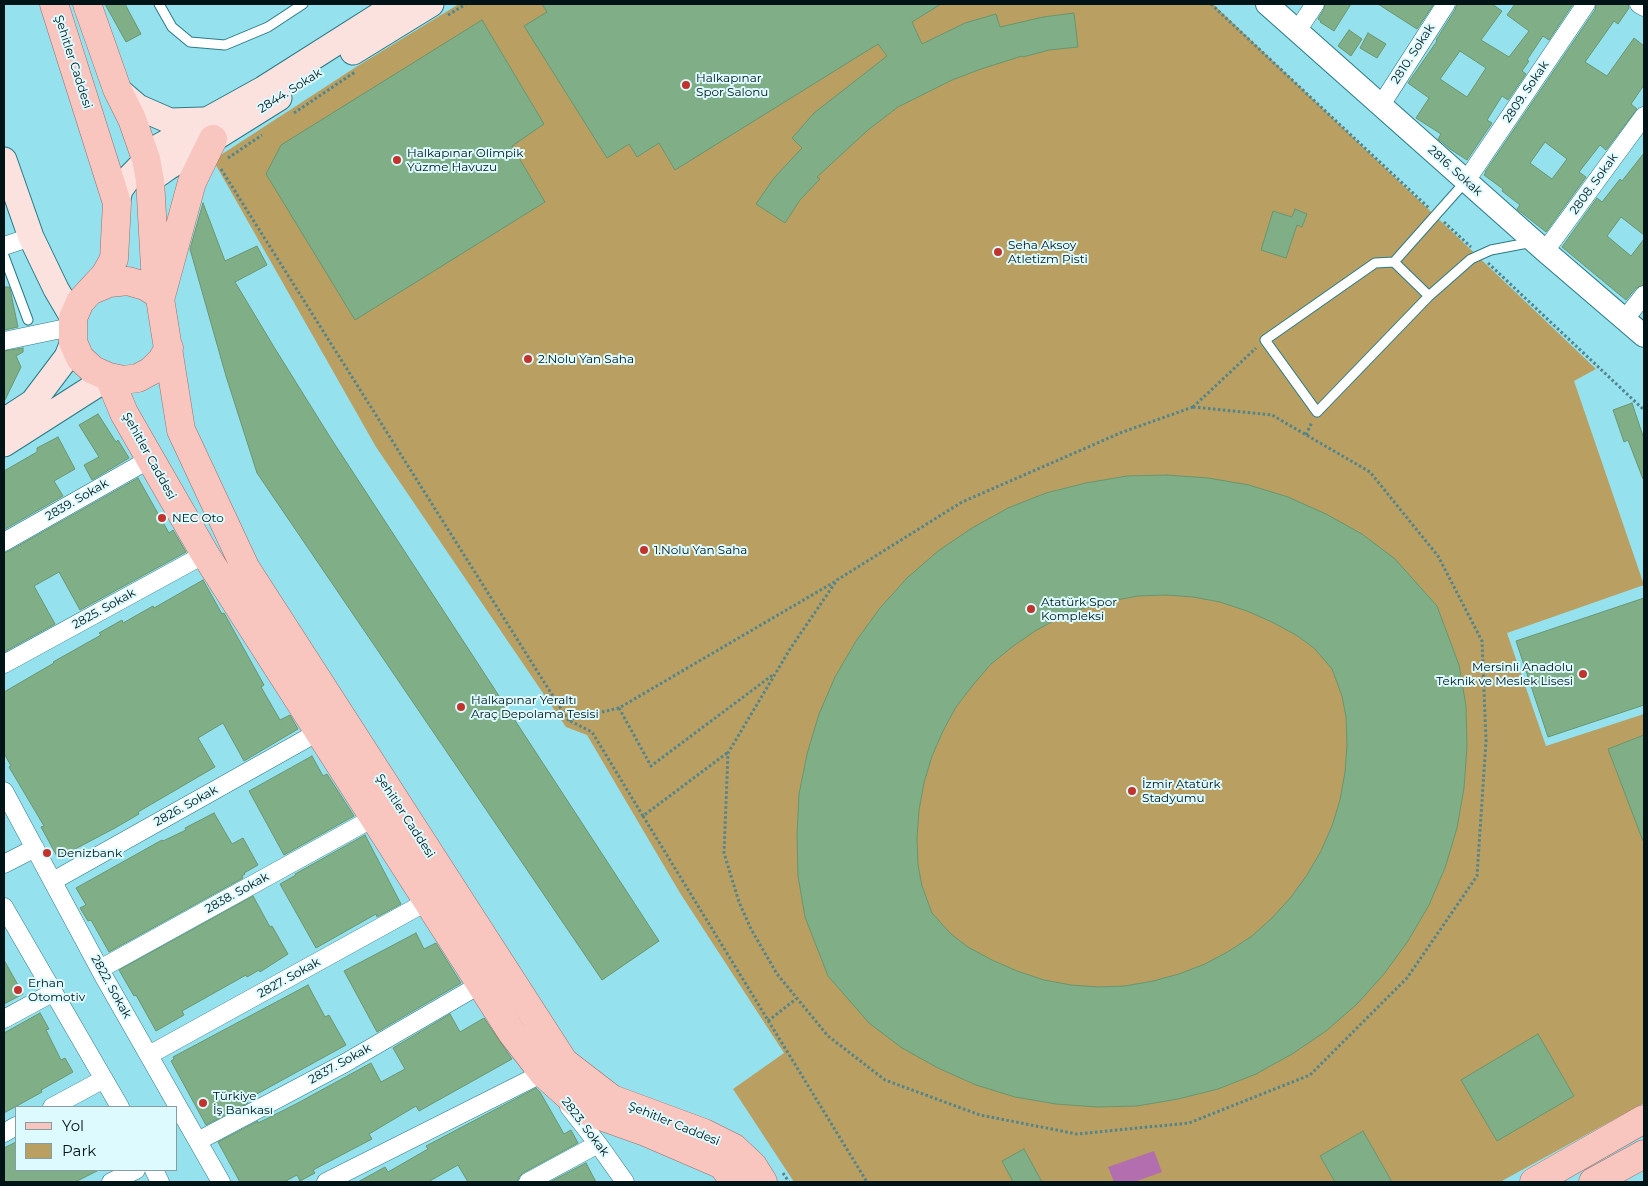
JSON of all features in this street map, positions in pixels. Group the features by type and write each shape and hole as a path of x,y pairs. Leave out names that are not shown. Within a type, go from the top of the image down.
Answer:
{"main road":[{"name":"Şehitler Caddesi","path":"54,4 117,203 114,259 105,275 80,302 72,329"},
{"name":"Şehitler Caddesi","path":"87,4 117,89 132,119 148,170 155,267 181,430 245,567 564,1062 612,1099 704,1134 734,1148 753,1166 763,1182"},
{"name":"2844. Sokak","path":"217,145 262,89 397,4"},
{"name":"2844. Sokak","path":"117,203 120,190 127,180 148,170 166,168 217,145 436,12"},
{"name":"2844. Sokak","path":"117,89 138,107 217,145"},
{"path":"92,290 109,283 128,281 145,286 160,296 192,182 217,145"},
{"path":"4,160 31,237 56,289 72,329 80,358 93,370 109,377 123,380 138,378 151,371 161,361 169,348"},
{"path":"4,421 33,402 67,357 72,329"},
{"name":"Şehitler Caddesi","path":"109,377 124,413 205,554 512,1032 543,1073 584,1110 643,1131 722,1165 735,1182"},
{"path":"4,444 109,377"},
{"path":"1534,1182 1644,1119"},
{"path":"1594,1182 1644,1154"}],"street":[{"name":"2816. Sokak","path":"1267,4 1539,247 1644,336"},
{"path":"1297,31 1315,4"},
{"name":"2810. Sokak","path":"1381,104 1446,4"},
{"name":"2809. Sokak","path":"1466,181 1586,4"},
{"path":"1639,4 1644,7"},
{"name":"2808. Sokak","path":"1539,247 1644,116"},
{"path":"4,246 31,237"},
{"path":"1624,320 1644,295"},
{"path":"4,341 72,329"},
{"name":"2839. Sokak","path":"4,541 150,459"},
{"name":"2825. Sokak","path":"4,664 205,554"},
{"name":"2826. Sokak","path":"53,881 320,731"},
{"name":"2822. Sokak","path":"4,791 100,969 221,1182"},
{"name":"2838. Sokak","path":"100,969 375,817"},
{"path":"4,864 34,848"},
{"name":"2827. Sokak","path":"149,1055 428,901"},
{"path":"4,907 52,993 119,1106"},
{"name":"2837. Sokak","path":"198,1141 345,1063 481,984"},
{"path":"4,1019 52,993"},
{"path":"326,1182 543,1073"},
{"name":"2823. Sokak","path":"543,1073 625,1182"},
{"path":"54,1106 104,1079"},
{"path":"4,1133 15,1127"},
{"path":"528,1182 598,1144"},
{"path":"112,1182 134,1171"}],"lane":[{"path":"159,4 172,27 190,42 226,45 268,27 303,4"},
{"path":"1466,181 1394,262 1375,263 1265,340 1317,412 1429,296 1471,259 1491,250 1539,247"},
{"path":"4,256 28,320"},
{"path":"1394,262 1429,296"}],"path":[{"path":"436,12 466,4"},
{"path":"292,115 357,71"},
{"path":"267,131 217,145 568,720 592,732 867,1182"},
{"path":"1193,408 1265,340"},
{"path":"568,720 619,708 837,580 962,502 1120,433 1193,408 1272,415 1370,472 1438,556 1482,641 1486,741 1477,876 1407,978 1310,1075 1189,1123 1077,1134 980,1115 885,1080 828,1036 777,974 738,902 724,852 728,753"},
{"path":"644,816 728,753 790,649 837,580"},
{"path":"619,708 652,766 776,672"},
{"path":"768,1021 796,999"}],"green space":[{"name":"Atatürk Spor Kompleksi","path":"459,4 1213,4 1596,369 1574,381 1644,585 1507,633 1546,746 1644,714 1644,1103 1500,1182 794,1182 733,1089 784,1053 680,893 587,735 566,727 376,447 213,160 356,67"}],"shaded area":[{"path":"1154,1151 1162,1172 1134,1182 1114,1182 1108,1167"}],"building":[{"path":"105,4 125,4 141,34 126,42"},
{"name":"Halkapınar Spor Salonu","path":"542,4 941,4 912,22 922,44 965,23 996,14 1000,27 1043,17 1074,13 1078,47 1049,50 1022,56 981,69 952,80 898,107 868,130 817,177 820,179 800,200 785,223 756,204 774,178 802,148 792,138 814,113 887,56 878,44 675,170 659,143 637,157 629,144 607,158 524,26 547,12"},
{"path":"1325,4 1351,4 1334,31 1318,19"},
{"path":"1378,4 1434,4 1417,29"},
{"path":"1457,4 1492,4 1502,11 1481,40 1509,57 1529,31 1507,15 1515,4 1573,4 1549,40 1543,36 1522,71 1526,74 1508,100 1502,96 1487,120 1492,123 1467,160 1438,139 1441,134 1416,118 1429,98 1408,83 1437,41","holes":["1460,51 1486,68 1467,97 1440,79"]},
{"path":"1596,4 1628,4 1629,8 1618,24 1614,21 1585,62 1607,76 1634,38 1644,46 1644,85 1631,104 1637,109 1606,150 1600,145 1579,172 1586,177 1546,232 1517,209 1520,205 1484,175 1595,10","holes":["1545,142 1567,159 1552,179 1530,163"]},
{"name":"Halkapınar Olimpik Yüzme Havuzu","path":"482,20 544,124 512,146 545,202 355,320 266,174 281,145"},
{"path":"1349,30 1362,39 1351,56 1338,46"},
{"path":"1368,33 1386,44 1377,58 1360,48"},
{"path":"1644,153 1644,235 1621,217 1607,236 1631,256 1644,239 1644,285 1636,288 1626,300 1562,247 1597,198 1602,202 1620,179 1622,181"},
{"name":"Halkapınar Yeraltı Araç Depolama Tesisi","path":"203,203 225,261 257,246 267,265 235,282 330,437 659,941 602,980 257,473 226,376 190,249"},
{"path":"1295,209 1307,214 1302,227 1297,225 1286,258 1261,250 1273,211 1292,217"},
{"path":"4,287 9,287 10,289 18,327 4,330"},
{"path":"23,348 23,352 16,356 21,367 4,402 4,351"},
{"path":"1632,403 1644,439 1644,479 1628,440 1624,442 1613,410"},
{"path":"98,414 129,458 92,480 84,465 99,457 79,425"},
{"path":"58,437 75,469 54,481 63,496 5,529 4,471 37,452 37,448"},
{"name":"İzmir Atatürk Stadyumu","path":"1167,475 1208,478 1249,485 1288,497 1326,514 1362,534 1395,559 1437,606 1459,665 1466,706 1467,747 1464,788 1457,828 1445,868 1429,905 1408,941 1384,974 1357,1004 1326,1031 1292,1054 1256,1074 1218,1089 1178,1099 1137,1106 1097,1107 1056,1104 1015,1097 976,1085 938,1068 902,1048 869,1023 828,976 805,917 798,876 799,794 807,754 819,714 835,677 856,641 880,608 907,578 938,551 972,528 1008,508 1046,493 1086,483 1127,476","holes":["1166,595 1220,602 1272,622 1296,635 1314,648 1332,669 1342,696 1346,717 1347,745 1345,772 1340,800 1332,826 1321,851 1307,875 1291,897 1252,936 1205,964 1153,981 1125,986 1071,985 1044,980 1017,971 968,947 951,934 932,913 922,886 918,865 917,837 924,783 932,756 956,707 991,664 1035,631 1059,618 1085,608 1138,596"]},
{"path":"138,478 169,533 173,530 186,552 80,610 59,572 34,586 55,624 4,652 4,553"},
{"path":"203,580 222,614 224,613 264,685 261,687 280,720 290,715 298,729 244,761 223,723 198,738 215,767 138,812 139,814 115,828 58,858 41,827 44,826 9,767 11,766 4,753 4,692 101,635 99,633 122,620 123,623 153,606 154,608"},
{"name":"Mersinli Anadolu Teknik ve Meslek Lisesi","path":"1644,598 1644,705 1548,737 1516,641"},
{"path":"1644,735 1644,841 1643,841 1608,749"},
{"path":"312,756 323,776 327,774 354,816 284,855 249,791"},
{"path":"214,813 232,844 243,838 258,865 244,873 243,878 109,952 91,920 88,921 80,908 86,905 76,888 162,840 186,830 185,828"},
{"path":"365,835 401,904 377,917 376,914 316,948 280,884"},
{"path":"253,896 288,954 260,972 259,970 247,977 246,975 182,1011 184,1015 156,1031 136,995 134,996 119,970"},
{"path":"416,933 424,949 436,943 461,983 377,1032 344,971"},
{"path":"4,960 23,994 4,1004"},
{"path":"308,985 325,1017 329,1015 346,1045 246,1100 248,1103 206,1125 171,1061 174,1059 173,1057"},
{"path":"40,1013 49,1029 46,1030 61,1060 65,1058 73,1072 4,1113 4,1033"},
{"path":"450,1014 460,1032 484,1018 512,1059 419,1111 416,1106 369,1134 372,1139 313,1170 315,1173 300,1181 297,1175 284,1182 240,1182 218,1142 296,1104 371,1063 381,1082 405,1069 393,1048"},
{"path":"1538,1034 1574,1096 1497,1141 1461,1080"},
{"path":"536,1088 564,1134 571,1130 578,1143 523,1173 517,1182 468,1182 458,1165 428,1182 358,1182 385,1167 388,1172 428,1149 426,1146"},
{"path":"1363,1131 1392,1182 1335,1182 1320,1156"},
{"path":"15,1142 15,1171 97,1171 75,1182 4,1182 4,1148"},
{"path":"1024,1149 1042,1182 1013,1182 1002,1161"},
{"path":"586,1163 596,1182 550,1182"}],"place":[{"name":"Halkapınar Spor Salonu","path":"686,85"},
{"name":"Halkapınar Olimpik Yüzme Havuzu","path":"397,160"},
{"name":"Seha Aksoy Atletizm Pisti","path":"998,252"},
{"name":"2.Nolu Yan Saha","path":"528,359"},
{"name":"NEC Oto","path":"162,518"},
{"name":"1.Nolu Yan Saha","path":"644,550"},
{"name":"Atatürk Spor Kompleksi","path":"1031,609"},
{"name":"Mersinli Anadolu Teknik ve Meslek Lisesi","path":"1583,674"},
{"name":"Halkapınar Yeraltı Araç Depolama Tesisi","path":"461,707"},
{"name":"İzmir Atatürk Stadyumu","path":"1132,791"},
{"name":"Denizbank","path":"47,853"},
{"name":"Erhan Otomotiv","path":"18,990"},
{"name":"Türkiye İş Bankası","path":"203,1103"}]}
